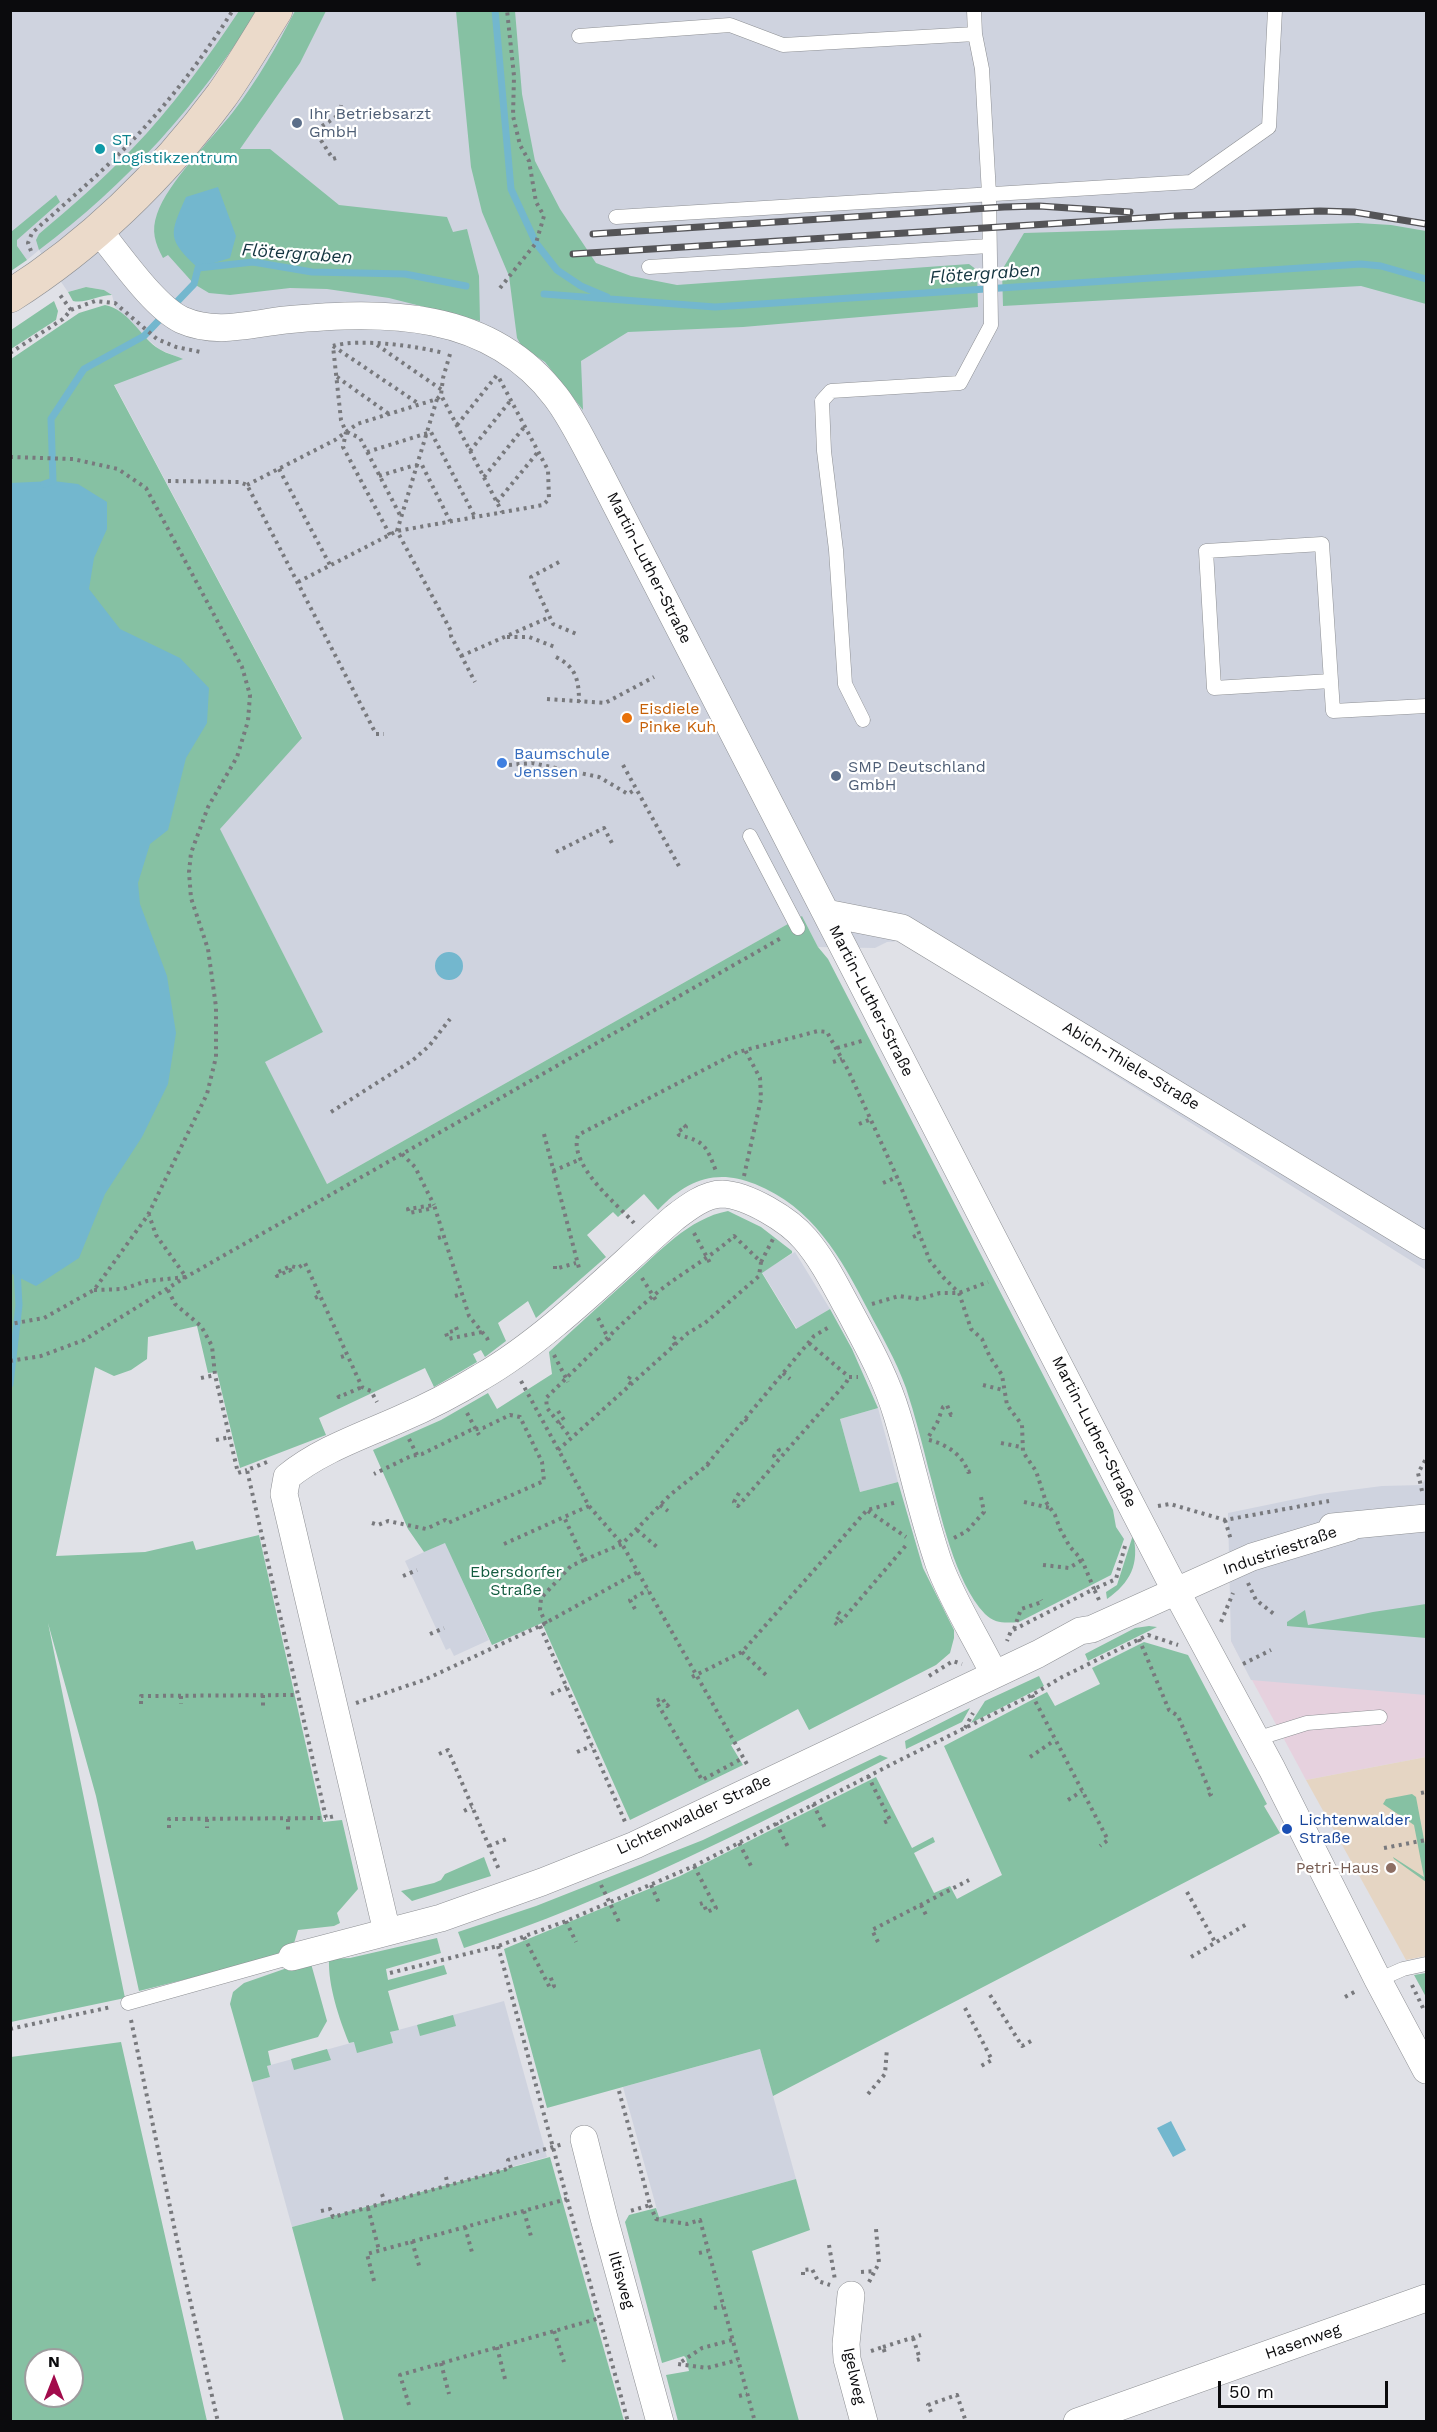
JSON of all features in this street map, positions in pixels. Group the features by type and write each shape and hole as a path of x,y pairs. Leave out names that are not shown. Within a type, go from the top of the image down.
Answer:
{"main road":[{"path":"10,296 45,273 98,230 148,184 221,95 276,10"}],"street":[{"name":"Martin-Luther-Straße","path":"98,230 156,299 205,340 230,328 330,316 390,315 439,323 471,333 503,349 527,366 556,397 579,434 1426,2070"},
{"name":"Abich-Thiele-Straße","path":"826,913 902,928 1426,1246"},
{"path":"387,1932 284,1494 287,1477 304,1463 430,1406 503,1363 682,1212 714,1195 729,1195 760,1206 784,1221 804,1238 825,1266 866,1339 882,1376 897,1414 940,1566 994,1674"},
{"name":"Industriestraße","path":"1173,1585 1252,1557 1351,1527 1426,1518"},
{"name":"Lichtenwalder Straße","path":"1080,1631 1099,1601 1173,1585"},
{"name":"Lichtenwalder Straße","path":"292,1957 441,1918 543,1882 635,1845 1038,1654 1080,1631 1092,1629 1173,1585"},
{"name":"Iltisweg","path":"584,2139 660,2421"},
{"name":"Igelweg","path":"844,2290 846,2344 864,2421"},
{"name":"Hasenweg","path":"1077,2421 1426,2298"}],"lane":[{"path":"729,10 730,25"},
{"path":"863,720 845,684 836,550 824,451 822,401 831,391 960,383 991,325 989,194 982,69 975,34 974,10"},
{"path":"616,217 1191,182 1269,127 1275,10"},
{"path":"579,36 730,25 783,45 975,34"},
{"path":"649,267 989,246"},
{"path":"1331,681 1214,688 1206,551 1322,544 1333,711 1426,706"},
{"path":"750,836 798,928"},
{"path":"1256,1738 1307,1723 1380,1717"},
{"path":"128,2003 292,1957"},
{"path":"1378,1980 1403,1969 1426,1964"}],"path":[{"path":"70,310 28,243 32,233 122,151 207,53 233,10"},
{"path":"500,288 536,243 544,216 536,202 529,161 520,145 513,116 514,76 507,10"},
{"path":"336,158 333,159 315,130 340,114 341,105"},
{"path":"10,353 63,319 70,310 95,301 115,303 157,339 176,347 205,340"},
{"path":"333,346 377,344 424,348 460,357"},
{"path":"377,344 441,392 502,512"},
{"path":"333,346 341,420 346,432 343,447 390,535"},
{"path":"333,346 420,405"},
{"path":"450,354 441,392 398,531 451,630 451,636 475,682"},
{"path":"298,582 398,531 543,505 549,499 548,470 511,400 496,375 490,372"},
{"path":"457,425 496,375"},
{"path":"336,377 389,414"},
{"path":"247,485 357,424 437,399"},
{"path":"470,451 511,400"},
{"path":"484,477 525,426"},
{"path":"346,432 360,438 401,518"},
{"path":"367,452 431,432 475,517"},
{"path":"497,502 538,452"},
{"path":"10,457 84,462 118,469 146,488 242,667 250,695 248,721 237,757 208,807 191,853 189,872 191,898 208,949 216,1007 216,1057 203,1103 148,1215 94,1290 44,1318 10,1324"},
{"path":"380,476 422,465 450,521"},
{"path":"279,469 330,565"},
{"path":"168,481 239,482 247,485 376,734 384,734"},
{"path":"559,562 531,577 554,624 579,635"},
{"path":"461,656 550,617"},
{"path":"506,636 529,637 555,647"},
{"path":"556,657 568,663 574,673 578,685 579,702"},
{"path":"547,699 605,703 654,677"},
{"path":"509,765 532,764 599,777 628,794 636,789"},
{"path":"623,765 680,868"},
{"path":"556,852 604,828 612,845"},
{"path":"10,1361 42,1356 84,1340 168,1290 186,1276 798,928"},
{"path":"330,1112 413,1060 429,1046 450,1018"},
{"path":"649,1239 622,1210 612,1204 587,1171 581,1159 576,1139 578,1135 745,1050 818,1030 827,1032 837,1048 897,1177 930,1261 942,1277 959,1293 967,1326 982,1338 990,1357 1002,1375 1007,1405 1022,1425 1021,1448 1036,1472 1042,1492 1070,1547 1082,1560 1099,1601"},
{"path":"837,1048 873,1037"},
{"path":"729,1195 750,1154 761,1099 760,1078 745,1050"},
{"path":"833,1062 842,1059"},
{"path":"859,1124 869,1120"},
{"path":"684,1125 686,1127 677,1132 705,1146 729,1195"},
{"path":"544,1134 576,1263 588,1293"},
{"path":"402,1154 415,1167 434,1205 469,1316 488,1338 558,1450 589,1506 622,1544 758,1785"},
{"path":"553,1171 581,1159"},
{"path":"884,1183 897,1177"},
{"path":"429,1209 409,1213 408,1209 434,1205"},
{"path":"682,1212 710,1263"},
{"path":"148,1215 156,1235 186,1276"},
{"path":"913,1237 920,1234"},
{"path":"438,1238 444,1236"},
{"path":"558,1450 688,1333 705,1323 759,1276 760,1262 734,1236 715,1253 654,1296 546,1398 547,1408 571,1438"},
{"path":"291,1272 290,1270 277,1276 276,1273 291,1266 298,1268 305,1263 362,1387 372,1391 387,1425"},
{"path":"555,1266 555,1269 576,1263"},
{"path":"546,1624 540,1610 541,1598 571,1566 622,1544 660,1505 707,1464 814,1336 851,1314 887,1298 907,1296 919,1299 940,1293 959,1293 1012,1274"},
{"path":"94,1290 123,1289 147,1281 186,1276"},
{"path":"168,1290 175,1304 201,1326 212,1346 215,1375 238,1473 268,1462 287,1477"},
{"path":"455,1296 462,1294"},
{"path":"315,1298 321,1295"},
{"path":"456,1327 457,1330 446,1333 448,1338 483,1332"},
{"path":"675,1345 672,1341 677,1334"},
{"path":"809,1343 849,1377 882,1376"},
{"path":"341,1357 347,1355"},
{"path":"631,1384 627,1381 633,1373"},
{"path":"783,1373 790,1379"},
{"path":"201,1378 215,1375"},
{"path":"739,1493 734,1502 738,1506 849,1377"},
{"path":"983,1385 1003,1390"},
{"path":"338,1395 339,1397 362,1387"},
{"path":"953,1414 951,1415 947,1405 943,1407 937,1423 924,1440 946,1446 965,1462 968,1472 971,1471"},
{"path":"558,1411 564,1420 559,1424"},
{"path":"372,1523 378,1525 388,1521 426,1528 445,1520 448,1523 544,1481 542,1462 519,1417 510,1415 374,1474"},
{"path":"745,1419 750,1424"},
{"path":"216,1440 230,1437"},
{"path":"1001,1443 1021,1448"},
{"path":"778,1449 774,1456 779,1460"},
{"path":"1410,1492 1424,1491 1418,1473 1426,1459"},
{"path":"707,1464 712,1468"},
{"path":"247,1470 326,1818"},
{"path":"694,1675 742,1652 867,1510 919,1496"},
{"path":"933,1545 967,1531 984,1512 981,1497 984,1496"},
{"path":"1014,1630 1099,1601 1116,1579 1128,1536 1118,1517 1134,1509 1170,1504 1225,1520 1339,1500"},
{"path":"1024,1502 1050,1508"},
{"path":"660,1505 668,1511"},
{"path":"504,1544 589,1506"},
{"path":"838,1612 841,1615 834,1622 838,1625 910,1541 867,1510"},
{"path":"564,1517 584,1560"},
{"path":"637,1530 658,1546"},
{"path":"1043,1565 1069,1568 1082,1560"},
{"path":"403,1576 417,1569"},
{"path":"336,1710 424,1680 546,1624 638,1572"},
{"path":"1240,1585 1246,1579 1256,1600 1274,1614"},
{"path":"634,1609 630,1600 648,1590"},
{"path":"1218,1630 1234,1591"},
{"path":"994,1674 1021,1609 1042,1602 1041,1600"},
{"path":"540,1626 635,1845"},
{"path":"430,1635 444,1628"},
{"path":"390,1973 453,1959 524,1937 694,1866 1148,1635 1188,1648 1198,1666 1217,1668 1271,1650"},
{"path":"1140,1639 1159,1692 1169,1710 1178,1716 1187,1742 1211,1794 1207,1796"},
{"path":"742,1652 766,1675 767,1673"},
{"path":"551,1694 567,1688"},
{"path":"263,1695 263,1708"},
{"path":"141,1704 141,1696 298,1695"},
{"path":"1032,1695 1108,1840 1100,1846"},
{"path":"181,1696 181,1704"},
{"path":"669,1704 667,1706 662,1698 656,1701 702,1780 743,1758"},
{"path":"1030,1757 1055,1740"},
{"path":"577,1752 592,1746"},
{"path":"439,1754 448,1750 503,1878"},
{"path":"868,1776 890,1820 883,1823"},
{"path":"1068,1800 1082,1791"},
{"path":"813,1804 825,1828"},
{"path":"464,1811 472,1807"},
{"path":"169,1828 169,1819 326,1818 359,1811"},
{"path":"207,1819 207,1828"},
{"path":"288,1819 288,1833"},
{"path":"776,1823 788,1847"},
{"path":"489,1846 508,1838"},
{"path":"1384,1848 1426,1840"},
{"path":"739,1843 751,1866"},
{"path":"590,1863 619,1922"},
{"path":"694,1866 716,1908 707,1912 703,1903 700,1904"},
{"path":"878,1942 872,1930 969,1880"},
{"path":"651,1885 659,1903"},
{"path":"1187,1892 1215,1942"},
{"path":"921,1905 927,1917"},
{"path":"566,1921 576,1942"},
{"path":"1191,1957 1247,1924"},
{"path":"524,1937 549,1988 554,1986 550,1976"},
{"path":"498,1946 628,2421"},
{"path":"990,1995 1022,2046 1033,2040"},
{"path":"10,2029 128,2003 183,2269 218,2421"},
{"path":"964,2008 992,2060 981,2066"},
{"path":"868,2094 885,2074 888,2048"},
{"path":"619,2091 650,2205 656,2219 687,2224 700,2220 754,2421"},
{"path":"321,2211 330,2209 333,2217 448,2186 511,2168 508,2160 553,2147"},
{"path":"446,2177 448,2186"},
{"path":"382,2194 385,2203"},
{"path":"374,2281 367,2254 567,2199"},
{"path":"604,2218 650,2205"},
{"path":"368,2208 380,2250"},
{"path":"524,2211 532,2240"},
{"path":"465,2227 473,2256"},
{"path":"829,2245 832,2270 844,2290 871,2281 879,2263 876,2229"},
{"path":"412,2241 420,2269"},
{"path":"699,2253 708,2251"},
{"path":"803,2274 803,2270 812,2268"},
{"path":"714,2308 723,2306"},
{"path":"408,2405 400,2375 600,2318"},
{"path":"554,2331 564,2362"},
{"path":"883,2347 921,2335"},
{"path":"913,2338 920,2359 916,2360"},
{"path":"732,2340 702,2348 678,2364 707,2368 738,2360"},
{"path":"496,2347 505,2379"},
{"path":"441,2363 449,2394"},
{"path":"739,2396 747,2394"},
{"path":"931,2412 928,2405 957,2395 966,2421"}],"shaded area":[{"path":"10,11 1426,11 1426,1270 900,941 887,942 875,948 818,947 802,916 327,1184 264,1062 323,1032 219,828 302,737 114,384 182,359 159,349 144,336 115,307 112,295 104,290 86,287 68,292 39,250 27,260 11,252"},
{"path":"795,1252 830,1309 797,1329 762,1272"},
{"path":"878,1408 898,1482 860,1492 840,1419"},
{"path":"1426,1477 1426,1695 1251,1680 1231,1641 1228,1513 1320,1494 1382,1486 1422,1485"},
{"path":"445,1542 489,1640 454,1656 450,1648 446,1650 405,1561"},
{"path":"1426,1544 1426,1757 1306,1780 1231,1641 1234,1606"},
{"name":"Petri-Haus","path":"1426,1757 1426,1956 1406,1960 1306,1780"},
{"path":"504,2001 547,2157 292,2227 252,2082 270,2077 267,2066"},
{"path":"760,2049 796,2179 659,2217 623,2087"}],"green space":[{"path":"239,11 257,11 235,45 186,110 131,170 71,225 39,250 36,240 39,234 98,183 146,134 188,83"},
{"path":"295,11 326,11 300,63 240,149 270,149 339,205 447,217 453,232 467,229 479,276 480,321 389,298 327,289 290,288 230,295 209,293 194,284 168,255 163,258 156,242 155,220 170,188 250,88"},
{"path":"456,11 515,11 522,94 535,161 560,209 596,263 631,276 677,285 969,264 977,270 978,307 743,327 628,332 581,361 583,410 545,362 522,347 517,338 509,276 482,212 471,167"},
{"path":"56,195 60,202 17,240 17,246 27,260 11,271 11,232"},
{"path":"1358,223 1391,225 1426,231 1426,304 1361,286 1003,306 1002,270 1024,233"},
{"path":"86,287 104,290 112,295 73,301 68,292"},
{"path":"54,301 58,311 56,320 11,349 11,330"},
{"path":"105,305 120,311 156,347 183,359 114,385 302,738 220,829 323,1032 265,1062 327,1184 802,916 818,947 828,959 1113,1510 1116,1527 1124,1539 1111,1575 1019,1622 1005,1623 985,1614 974,1600 957,1566 902,1378 847,1272 836,1253 809,1220 775,1194 741,1179 715,1177 691,1184 679,1191 658,1210 644,1194 618,1217 613,1212 587,1235 606,1257 536,1318 528,1301 498,1323 506,1341 485,1357 481,1350 473,1354 477,1362 434,1387 425,1368 319,1418 326,1435 240,1468 217,1372 208,1373 197,1326 148,1337 147,1359 131,1370 114,1376 95,1367 56,1556 145,1552 193,1541 196,1550 259,1535 323,1822 342,1820 358,1889 337,1913 340,1923 334,1926 298,1930 292,1950 139,1991 96,1796 48,1623 125,1998 11,2022 11,359 79,313"},
{"name":"Ebersdorfer Straße","path":"728,1211 761,1227 792,1251 762,1273 796,1329 830,1309 852,1349 878,1408 840,1419 860,1492 898,1482 923,1568 954,1630 954,1638 950,1653 936,1665 809,1730 798,1709 731,1745 743,1765 630,1820 542,1623 492,1645 445,1543 424,1552 408,1529 373,1450 441,1420 488,1393 497,1409 552,1374 549,1352 675,1238 700,1221"},
{"path":"1133,1535 1135,1555 1131,1572 1122,1586 1107,1599 1106,1592 1117,1585"},
{"path":"1426,1604 1426,1638 1287,1626 1287,1622 1305,1610 1308,1625"},
{"path":"1157,1627 1088,1661 1085,1654 1135,1628"},
{"path":"1144,1642 1188,1655 1267,1804 1264,1806 1280,1833 773,2096 760,2049 547,2108 504,1949 680,1876 876,1777 912,1848 933,1837 935,1842 914,1853 934,1893 950,1886 957,1899 1002,1875 944,1746 1047,1692 1055,1706 1100,1684 1092,1668"},
{"path":"1039,1676 1044,1686 971,1723 985,1701"},
{"path":"970,1708 962,1722 906,1749 905,1741"},
{"path":"880,1755 888,1758 680,1861 573,1908 464,1948 458,1932 536,1906 703,1840"},
{"path":"1412,1794 1416,1797 1426,1850 1426,1882 1393,1857 1424,1877 1414,1825 1383,1804 1386,1799"},
{"path":"484,1857 491,1876 412,1901 401,1891 434,1883 441,1880 445,1874"},
{"path":"437,1938 441,1953 386,1969 388,1980 444,1965 447,1974 388,1991 399,2030 390,2032 393,2043 357,2053 354,2042 349,2043 338,2013 330,1980 329,1959 350,1958"},
{"path":"310,1960 327,2021 318,2037 268,2051 271,2065 267,2066 270,2077 252,2082 230,2004 233,1992 244,1983"},
{"path":"1426,1973 1426,1997 1414,1975"},
{"path":"453,2015 456,2026 420,2036 417,2025"},
{"path":"121,2042 207,2421 11,2421 11,2057"},
{"path":"327,2049 331,2060 294,2070 291,2059"},
{"path":"550,2157 624,2421 344,2421 292,2227"},
{"path":"796,2179 810,2230 752,2251 799,2421 678,2421 666,2375 689,2371 686,2358 684,2356 662,2363 625,2222 629,2215 656,2208 659,2217"}],"water":[{"path":"218,187 236,236 230,258 198,268 176,243 174,229 176,220 186,197"},
{"path":"53,481 78,484 107,502 107,529 94,558 89,589 120,629 180,658 209,688 207,723 186,758 168,830 150,844 138,883 140,904 167,976 176,1033 168,1084 142,1137 105,1194 79,1258 36,1286 10,1273 10,483"},
{"path":"449,952 459,956 463,966 459,976 449,980 439,976 435,966 439,956"},
{"path":"1171,2121 1186,2150 1173,2157 1157,2128"}],"waterway":[{"path":"495,10 511,189 536,243 557,270 581,286 607,297"},
{"name":"Flötergraben","path":"172,307 194,284 198,268 253,262 312,272 405,274 466,286"},
{"name":"Flötergraben","path":"544,294 715,307 1361,264 1381,266 1426,279"},
{"name":"Flötergraben","path":"44,484 53,481 51,419 84,369 144,336 164,315"},
{"name":"Flötergraben","path":"10,1384 19,1305 17,1270"}],"railway":[{"path":"593,234 1004,207 1039,206 1130,212"},
{"path":"573,254 1174,216 1354,212 1426,224"}],"place":[{"name":"Ihr Betriebsarzt GmbH","path":"297,123"},
{"name":"ST Logistikzentrum","path":"100,149"},
{"name":"Eisdiele Pinke Kuh","path":"627,718"},
{"name":"Baumschule Jenssen","path":"502,763"},
{"name":"SMP Deutschland GmbH","path":"836,776"},
{"name":"Lichtenwalder Straße","path":"1287,1829"},
{"name":"Petri-Haus","path":"1391,1868"}]}
